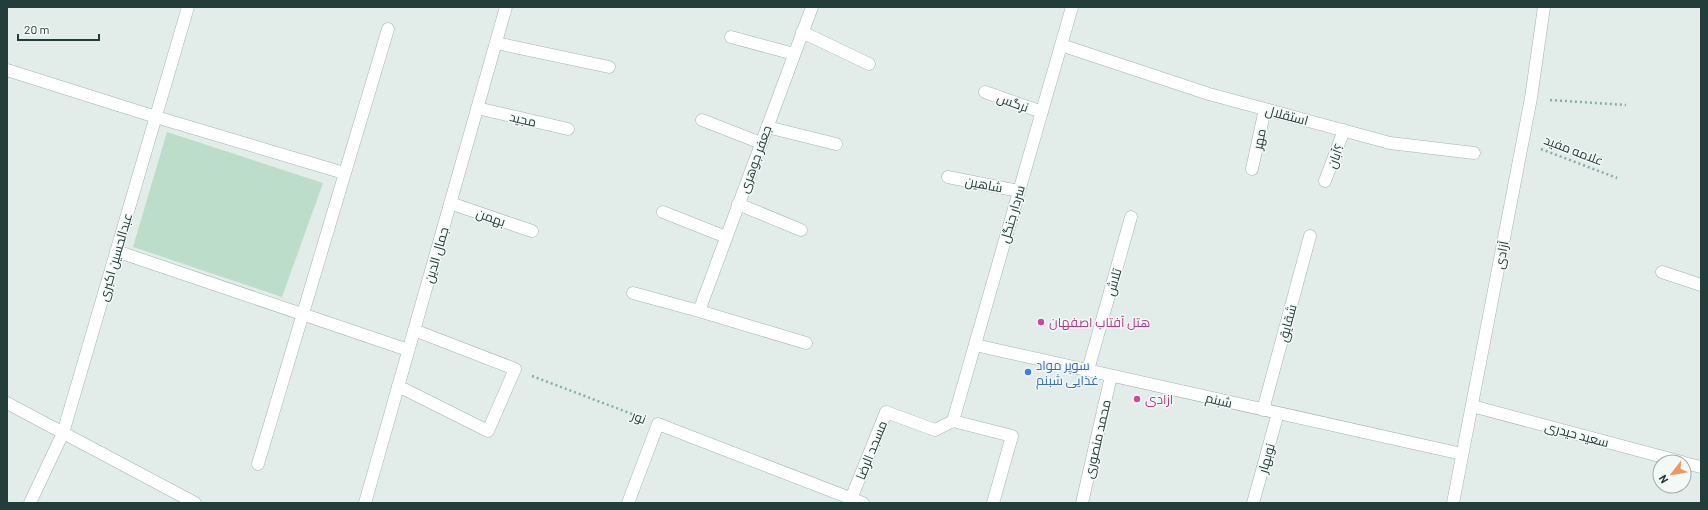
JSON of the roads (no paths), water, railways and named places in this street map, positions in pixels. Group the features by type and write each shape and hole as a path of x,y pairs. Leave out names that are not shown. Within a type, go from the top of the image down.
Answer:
{"street":[{"name":"عبدالحسین اکبری","path":"30,503 63,433 188,7"},
{"name":"جمال الدین","path":"365,503 506,7"},
{"name":"جعفر جوهری","path":"699,311 812,7"},
{"name":"سردار جنگل","path":"953,421 1072,7"},
{"name":"آزادی","path":"1453,503 1531,98 1544,7"},
{"path":"258,464 388,29"},
{"path":"802,32 869,64"},
{"path":"731,37 794,54"},
{"path":"496,43 608,67"},
{"name":"استقلال","path":"1061,45 1209,94 1390,143 1474,153"},
{"path":"7,70 156,117 344,173"},
{"name":"نرگس","path":"985,92 1042,112"},
{"name":"مجید","path":"477,108 568,129"},
{"name":"مهر","path":"1252,169 1265,109"},
{"path":"702,120 761,143"},
{"path":"767,126 836,144"},
{"name":"؟آبان","path":"1325,181 1344,130"},
{"name":"شاهین","path":"948,177 1019,191"},
{"name":"بهمن","path":"450,203 532,231"},
{"path":"738,204 801,230"},
{"path":"662,212 726,237"},
{"name":"تلاش","path":"1088,370 1131,217"},
{"name":"شقایق","path":"1263,410 1310,236"},
{"path":"116,251 408,350"},
{"path":"1662,272 1701,285"},
{"path":"633,293 806,343"},
{"path":"398,386 488,431 515,369 414,330"},
{"name":"شبنم","path":"975,345 1462,454"},
{"name":"محمد منصوری","path":"1082,503 1111,376"},
{"path":"7,403 195,503"},
{"name":"سعید حیدری","path":"1472,406 1653,454"},
{"name":"مسجد الرضا","path":"857,501 886,412 935,430 953,421"},
{"name":"نوبهار","path":"1253,503 1278,413"},
{"path":"953,421 1012,436 993,503"},
{"name":"نور","path":"628,503 658,424 857,501"}],"place":[{"name":"هتل آفتاب اصفهان","path":"1041,322"},
{"name":"سوپر مواد غذایی شبنم","path":"1028,372"},
{"name":"ازادی","path":"1137,399"}]}
